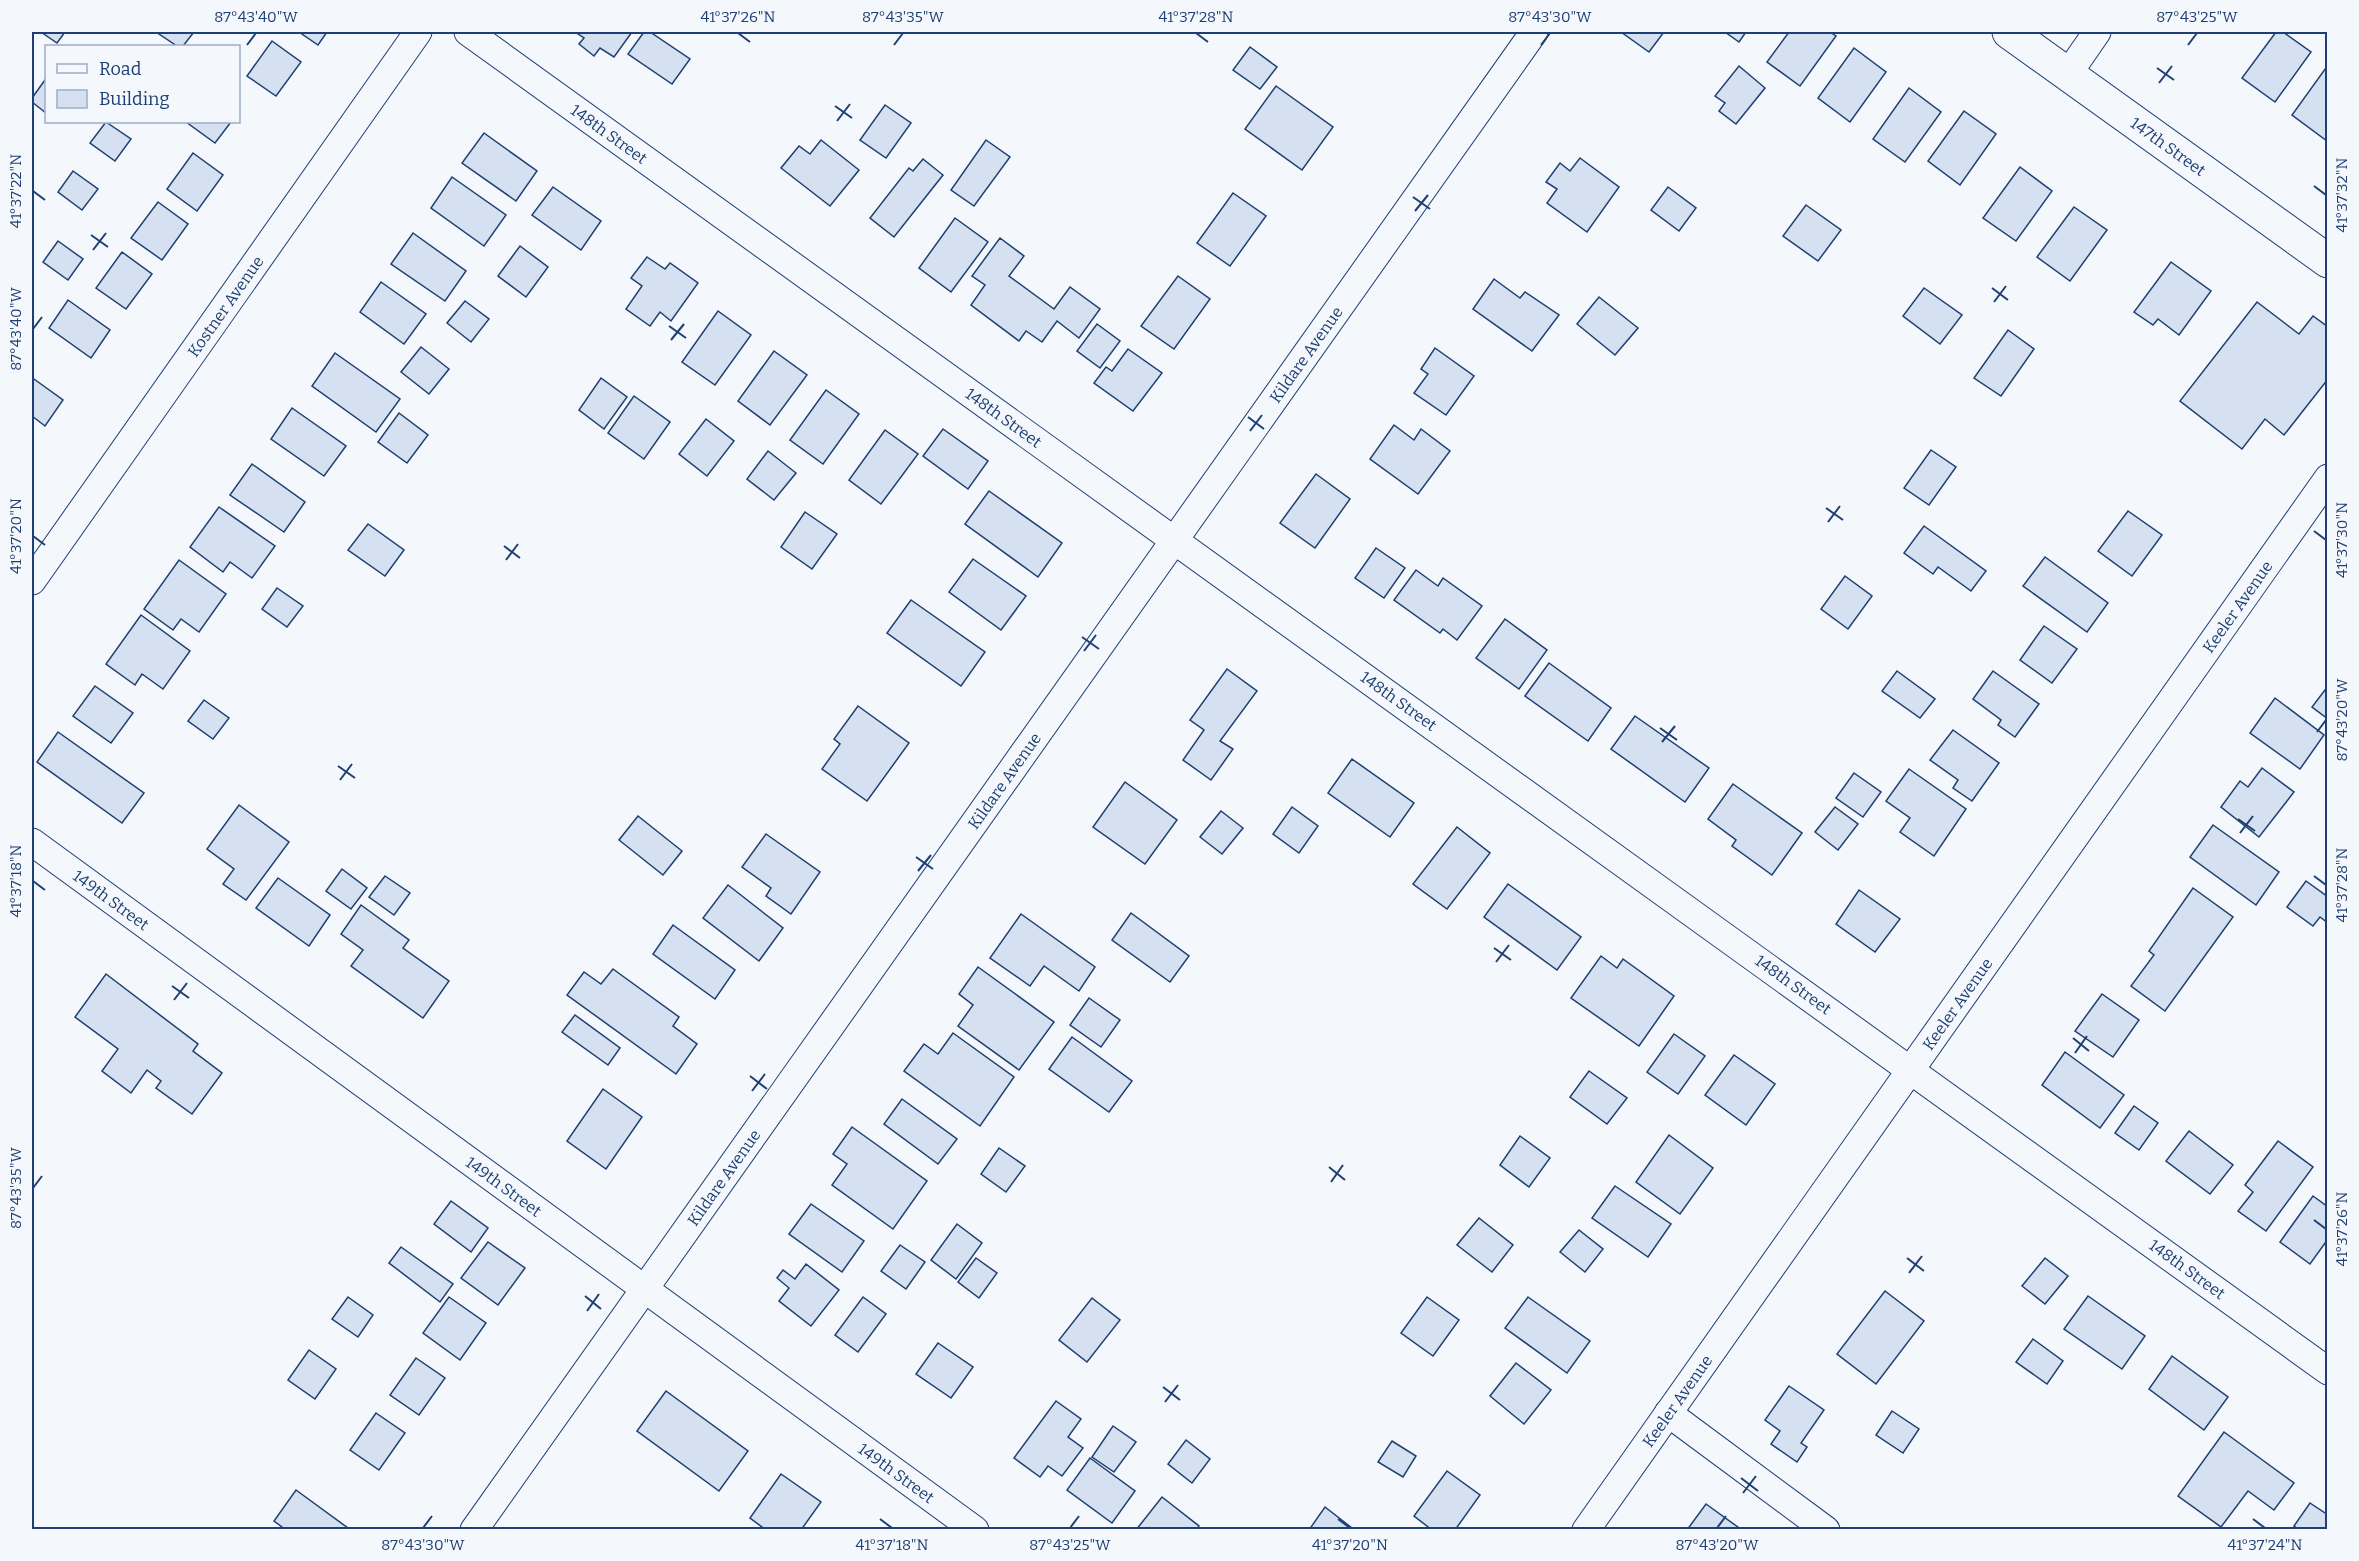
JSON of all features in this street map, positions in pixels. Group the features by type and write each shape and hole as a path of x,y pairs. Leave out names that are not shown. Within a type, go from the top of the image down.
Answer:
{"main road":[{"name":"147th Street","path":"2009,32 2328,261"}],"street":[{"name":"Kostner Avenue","path":"32,581 418,32"},
{"name":"148th Street","path":"468,32 1174,542 1912,1068 2328,1371"},
{"name":"Kildare Avenue","path":"474,1530 1534,32"},
{"path":"2068,74 2097,32"},
{"name":"Keeler Avenue","path":"1586,1530 2328,478"},
{"name":"149th Street","path":"32,842 975,1530"},
{"path":"1668,1413 1826,1530"}],"building":[{"path":"41,32 65,32 57,43"},
{"path":"156,32 194,32 184,45 176,45"},
{"path":"299,32 327,32 318,45"},
{"path":"575,32 632,32 614,57 600,48 594,56 579,44 584,38"},
{"path":"644,32 650,32 690,59 672,84 628,54"},
{"path":"1621,32 1664,32 1649,52"},
{"path":"1725,32 1746,32 1739,42"},
{"path":"1789,32 1830,32 1836,36 1800,86 1767,62"},
{"path":"2276,32 2283,32 2311,52 2275,102 2242,78"},
{"path":"272,41 301,62 276,96 247,76"},
{"path":"1250,47 1277,67 1260,89 1233,70"},
{"path":"1854,48 1886,72 1850,122 1818,98"},
{"path":"2328,65 2328,141 2327,141 2292,115"},
{"path":"1739,66 1765,88 1736,124 1719,111 1725,103 1715,96"},
{"path":"45,80 45,112 32,102 32,98"},
{"path":"1276,86 1333,127 1302,170 1245,129"},
{"path":"1909,88 1941,112 1905,162 1873,139"},
{"path":"885,105 911,123 886,158 860,140"},
{"path":"1964,111 1996,134 1960,185 1928,161"},
{"path":"105,123 131,139 115,161 90,143"},
{"path":"187,123 230,123 215,143"},
{"path":"484,133 537,171 516,201 462,163"},
{"path":"821,140 859,170 830,206 781,168 799,146 810,154"},
{"path":"986,140 1010,157 974,206 951,190"},
{"path":"193,153 223,175 197,211 167,189"},
{"path":"1580,158 1619,187 1587,232 1547,203 1557,189 1546,182 1560,163 1570,171"},
{"path":"923,159 943,175 894,237 870,218 909,168 913,171"},
{"path":"2020,167 2052,191 2016,241 1983,218"},
{"path":"73,171 98,189 82,210 58,192"},
{"path":"452,177 506,215 484,246 431,208"},
{"path":"553,187 601,221 581,250 532,215"},
{"path":"1668,187 1696,208 1679,231 1651,210"},
{"path":"1233,193 1266,216 1230,266 1197,243"},
{"path":"158,202 188,224 162,260 131,238"},
{"path":"1806,205 1841,230 1818,261 1783,236"},
{"path":"2074,207 2107,230 2070,281 2037,257"},
{"path":"955,218 988,242 951,292 919,268"},
{"path":"413,233 466,271 445,301 391,264"},
{"path":"1000,238 1024,256 1009,276 1054,309 1070,287 1100,309 1079,338 1057,321 1042,342 1026,331 1019,341 971,305 985,285 972,276"},
{"path":"58,241 83,259 68,280 43,262"},
{"path":"520,246 548,267 526,297 498,276"},
{"path":"122,252 152,274 126,309 96,288"},
{"path":"647,257 665,269 670,263 698,283 671,321 660,312 650,326 626,309 642,286 631,278"},
{"path":"2171,262 2211,291 2179,335 2158,319 2153,325 2134,312"},
{"path":"1178,276 1210,299 1174,349 1141,326"},
{"path":"1494,279 1520,298 1525,292 1559,315 1532,351 1473,309"},
{"path":"381,282 426,314 404,344 360,312"},
{"path":"1924,288 1962,315 1940,344 1903,316"},
{"path":"1599,297 1638,328 1615,355 1577,324"},
{"path":"68,300 110,330 91,358 49,328"},
{"path":"465,301 489,319 471,342 447,323"},
{"path":"2257,302 2299,334 2313,316 2328,327 2328,379 2284,435 2265,419 2242,449 2180,401"},
{"path":"718,311 751,335 715,385 682,362"},
{"path":"1097,324 1120,341 1100,368 1077,351"},
{"path":"2008,330 2034,349 2001,396 1974,378"},
{"path":"421,347 449,369 429,394 401,372"},
{"path":"1435,348 1474,376 1446,415 1414,393 1428,374 1421,369"},
{"path":"1128,349 1162,373 1133,411 1094,383 1106,367 1112,371"},
{"path":"774,351 807,375 770,425 738,401"},
{"path":"335,353 400,399 376,432 312,386"},
{"path":"601,378 627,397 604,429 579,410"},
{"path":"34,379 63,400 45,426 32,416 32,382"},
{"path":"826,390 859,414 823,464 790,440"},
{"path":"634,396 670,422 644,459 608,433"},
{"path":"292,408 346,446 324,476 271,439"},
{"path":"399,413 428,435 407,463 378,442"},
{"path":"706,419 734,441 707,476 679,454"},
{"path":"1394,425 1414,440 1421,429 1450,451 1418,494 1370,459"},
{"path":"943,429 988,461 968,489 923,456"},
{"path":"885,430 918,454 881,504 849,480"},
{"path":"1931,450 1956,467 1929,505 1904,488"},
{"path":"768,451 796,473 774,500 747,479"},
{"path":"252,464 305,502 284,532 230,495"},
{"path":"1316,474 1350,499 1315,548 1280,523"},
{"path":"989,491 1062,543 1038,577 965,524"},
{"path":"219,507 275,546 252,578 230,562 223,572 190,547"},
{"path":"2128,511 2162,535 2132,576 2098,551"},
{"path":"805,512 837,534 812,569 781,547"},
{"path":"368,524 404,550 385,576 348,550"},
{"path":"1924,526 1986,571 1971,591 1938,567 1933,574 1904,553"},
{"path":"1376,548 1405,568 1384,598 1355,578"},
{"path":"2045,557 2108,603 2087,632 2023,586"},
{"path":"973,559 1026,596 1001,630 949,592"},
{"path":"179,560 226,594 199,632 181,619 173,630 144,609"},
{"path":"1416,570 1438,586 1443,578 1482,606 1457,640 1443,629 1440,633 1394,600"},
{"path":"1845,576 1872,596 1848,629 1821,609"},
{"path":"277,588 303,606 287,627 262,609"},
{"path":"911,600 985,652 961,686 887,633"},
{"path":"141,615 190,651 163,689 142,674 135,685 106,664"},
{"path":"1505,619 1547,650 1519,689 1476,658"},
{"path":"2044,626 2077,649 2052,683 2020,660"},
{"path":"1549,663 1611,708 1588,741 1525,696"},
{"path":"1227,669 1257,691 1220,741 1233,749 1211,780 1183,760 1204,730 1190,720"},
{"path":"1897,671 1935,699 1920,718 1882,691"},
{"path":"1993,671 2039,704 2015,737 1998,725 2001,720 1973,699"},
{"path":"95,686 133,713 111,743 73,716"},
{"path":"2328,686 2328,719 2312,707"},
{"path":"2275,698 2324,735 2300,769 2250,733"},
{"path":"204,700 229,718 213,739 188,721"},
{"path":"858,706 909,743 867,801 822,769 840,744 834,739"},
{"path":"1635,716 1709,768 1685,802 1611,749"},
{"path":"1953,730 1999,763 1972,801 1953,788 1958,780 1930,760"},
{"path":"58,732 144,793 122,823 37,762"},
{"path":"1352,759 1414,803 1390,837 1328,793"},
{"path":"2262,768 2294,792 2259,837 2221,807 2240,781 2248,787"},
{"path":"1909,769 1966,809 1934,856 1900,832 1910,818 1886,801"},
{"path":"1854,773 1881,792 1863,817 1836,798"},
{"path":"1125,782 1177,820 1145,864 1093,827"},
{"path":"1733,784 1802,833 1772,875 1732,846 1736,840 1708,819"},
{"path":"239,805 289,842 246,900 223,884 234,869 207,849"},
{"path":"1292,807 1318,826 1299,853 1273,834"},
{"path":"1835,807 1858,824 1838,850 1815,832"},
{"path":"1221,811 1243,828 1222,854 1200,837"},
{"path":"638,816 682,851 663,875 619,840"},
{"path":"2213,825 2279,872 2256,905 2190,857"},
{"path":"1457,827 1490,853 1447,909 1413,884"},
{"path":"766,834 820,872 791,914 766,896 771,888 742,867"},
{"path":"342,869 367,888 351,909 326,891"},
{"path":"385,876 410,893 394,915 369,897"},
{"path":"278,878 330,915 309,946 256,908"},
{"path":"2306,881 2328,897 2328,923 2320,917 2313,926 2287,907"},
{"path":"1508,884 1581,937 1557,970 1484,917"},
{"path":"728,885 783,928 759,961 703,918"},
{"path":"2193,888 2233,917 2165,1011 2131,986 2154,955 2149,951"},
{"path":"1859,890 1900,919 1875,952 1836,924"},
{"path":"361,905 409,940 403,948 449,981 423,1018 351,966 363,950 341,934"},
{"path":"1131,913 1189,956 1170,982 1112,940"},
{"path":"1021,914 1095,967 1079,991 1044,966 1030,986 990,958"},
{"path":"673,925 735,970 715,999 653,954"},
{"path":"1601,956 1617,968 1623,959 1674,996 1639,1046 1571,998"},
{"path":"978,967 1054,1022 1019,1070 958,1026 973,1005 959,994"},
{"path":"613,969 679,1017 673,1026 697,1044 676,1074 567,995 584,972 601,984"},
{"path":"106,974 198,1044 193,1051 222,1073 192,1114 156,1088 161,1081 147,1070 131,1093 102,1071 118,1049 75,1017"},
{"path":"2102,994 2139,1020 2113,1057 2075,1031"},
{"path":"1089,998 1120,1020 1101,1047 1070,1025"},
{"path":"575,1015 620,1048 608,1065 562,1032"},
{"path":"953,1033 1014,1077 980,1126 904,1071 924,1044 938,1054"},
{"path":"1674,1034 1705,1056 1678,1094 1647,1072"},
{"path":"1072,1037 1132,1081 1109,1112 1049,1069"},
{"path":"2065,1052 2124,1095 2100,1128 2042,1085"},
{"path":"1734,1055 1775,1084 1746,1125 1705,1095"},
{"path":"1589,1071 1627,1098 1607,1124 1570,1097"},
{"path":"603,1089 642,1117 606,1169 567,1141"},
{"path":"902,1099 957,1139 938,1164 884,1124"},
{"path":"2134,1106 2158,1123 2139,1150 2115,1133"},
{"path":"852,1127 927,1181 893,1229 832,1185 847,1164 833,1154"},
{"path":"2189,1131 2233,1165 2210,1194 2166,1161"},
{"path":"1669,1135 1713,1168 1680,1214 1636,1182"},
{"path":"1520,1136 1550,1158 1529,1187 1500,1165"},
{"path":"2278,1141 2313,1167 2266,1231 2238,1211 2253,1192 2245,1185"},
{"path":"999,1148 1025,1166 1006,1192 981,1174"},
{"path":"1615,1186 1671,1224 1648,1257 1592,1218"},
{"path":"2313,1196 2328,1207 2328,1239 2310,1264 2280,1242"},
{"path":"451,1201 488,1228 471,1252 434,1224"},
{"path":"811,1204 864,1241 842,1272 789,1234"},
{"path":"1479,1218 1513,1245 1492,1272 1457,1245"},
{"path":"957,1224 982,1243 956,1279 931,1260"},
{"path":"1579,1230 1603,1249 1585,1272 1560,1252"},
{"path":"488,1242 525,1268 498,1305 461,1278"},
{"path":"900,1245 925,1262 906,1289 881,1271"},
{"path":"401,1247 453,1284 440,1302 389,1263"},
{"path":"976,1258 997,1273 979,1298 958,1282"},
{"path":"2045,1258 2068,1276 2045,1304 2022,1286"},
{"path":"806,1264 839,1290 811,1326 779,1301 789,1288 777,1278 783,1270 795,1279"},
{"path":"1885,1291 1924,1321 1876,1384 1837,1354"},
{"path":"2088,1296 2145,1336 2122,1369 2064,1329"},
{"path":"348,1297 373,1315 358,1337 332,1319"},
{"path":"449,1297 486,1323 460,1360 423,1333"},
{"path":"863,1297 886,1314 858,1352 835,1335"},
{"path":"1427,1297 1459,1320 1433,1356 1401,1333"},
{"path":"1528,1297 1590,1341 1567,1373 1505,1328"},
{"path":"1092,1298 1120,1320 1087,1362 1059,1340"},
{"path":"2033,1339 2063,1361 2047,1384 2016,1362"},
{"path":"938,1343 973,1367 951,1398 916,1374"},
{"path":"309,1350 336,1369 315,1399 288,1380"},
{"path":"2172,1356 2228,1397 2204,1430 2149,1389"},
{"path":"416,1358 445,1378 419,1415 390,1395"},
{"path":"1516,1363 1551,1390 1524,1424 1490,1396"},
{"path":"1789,1386 1824,1410 1801,1443 1807,1447 1797,1462 1771,1444 1780,1431 1765,1420"},
{"path":"666,1391 748,1451 719,1491 637,1431"},
{"path":"1056,1401 1081,1419 1068,1437 1083,1448 1062,1476 1048,1466 1040,1477 1014,1458"},
{"path":"1892,1411 1919,1429 1903,1453 1876,1435"},
{"path":"376,1413 405,1433 379,1470 350,1450"},
{"path":"1113,1426 1136,1442 1114,1472 1092,1457"},
{"path":"2224,1432 2294,1483 2274,1510 2248,1491 2221,1527 2178,1496"},
{"path":"1186,1440 1210,1459 1192,1483 1168,1464"},
{"path":"1392,1441 1416,1456 1403,1477 1378,1462"},
{"path":"1090,1458 1135,1491 1112,1523 1067,1490"},
{"path":"1447,1471 1480,1495 1455,1530 1432,1530 1414,1516"},
{"path":"781,1474 821,1502 801,1530 766,1530 750,1518"},
{"path":"296,1490 348,1528 347,1530 286,1530 274,1521"},
{"path":"1162,1497 1199,1526 1196,1530 1136,1530"},
{"path":"2310,1503 2328,1515 2328,1530 2299,1530 2294,1526"},
{"path":"1706,1504 1742,1530 1687,1530"},
{"path":"1325,1507 1352,1528 1351,1530 1309,1530"}]}
